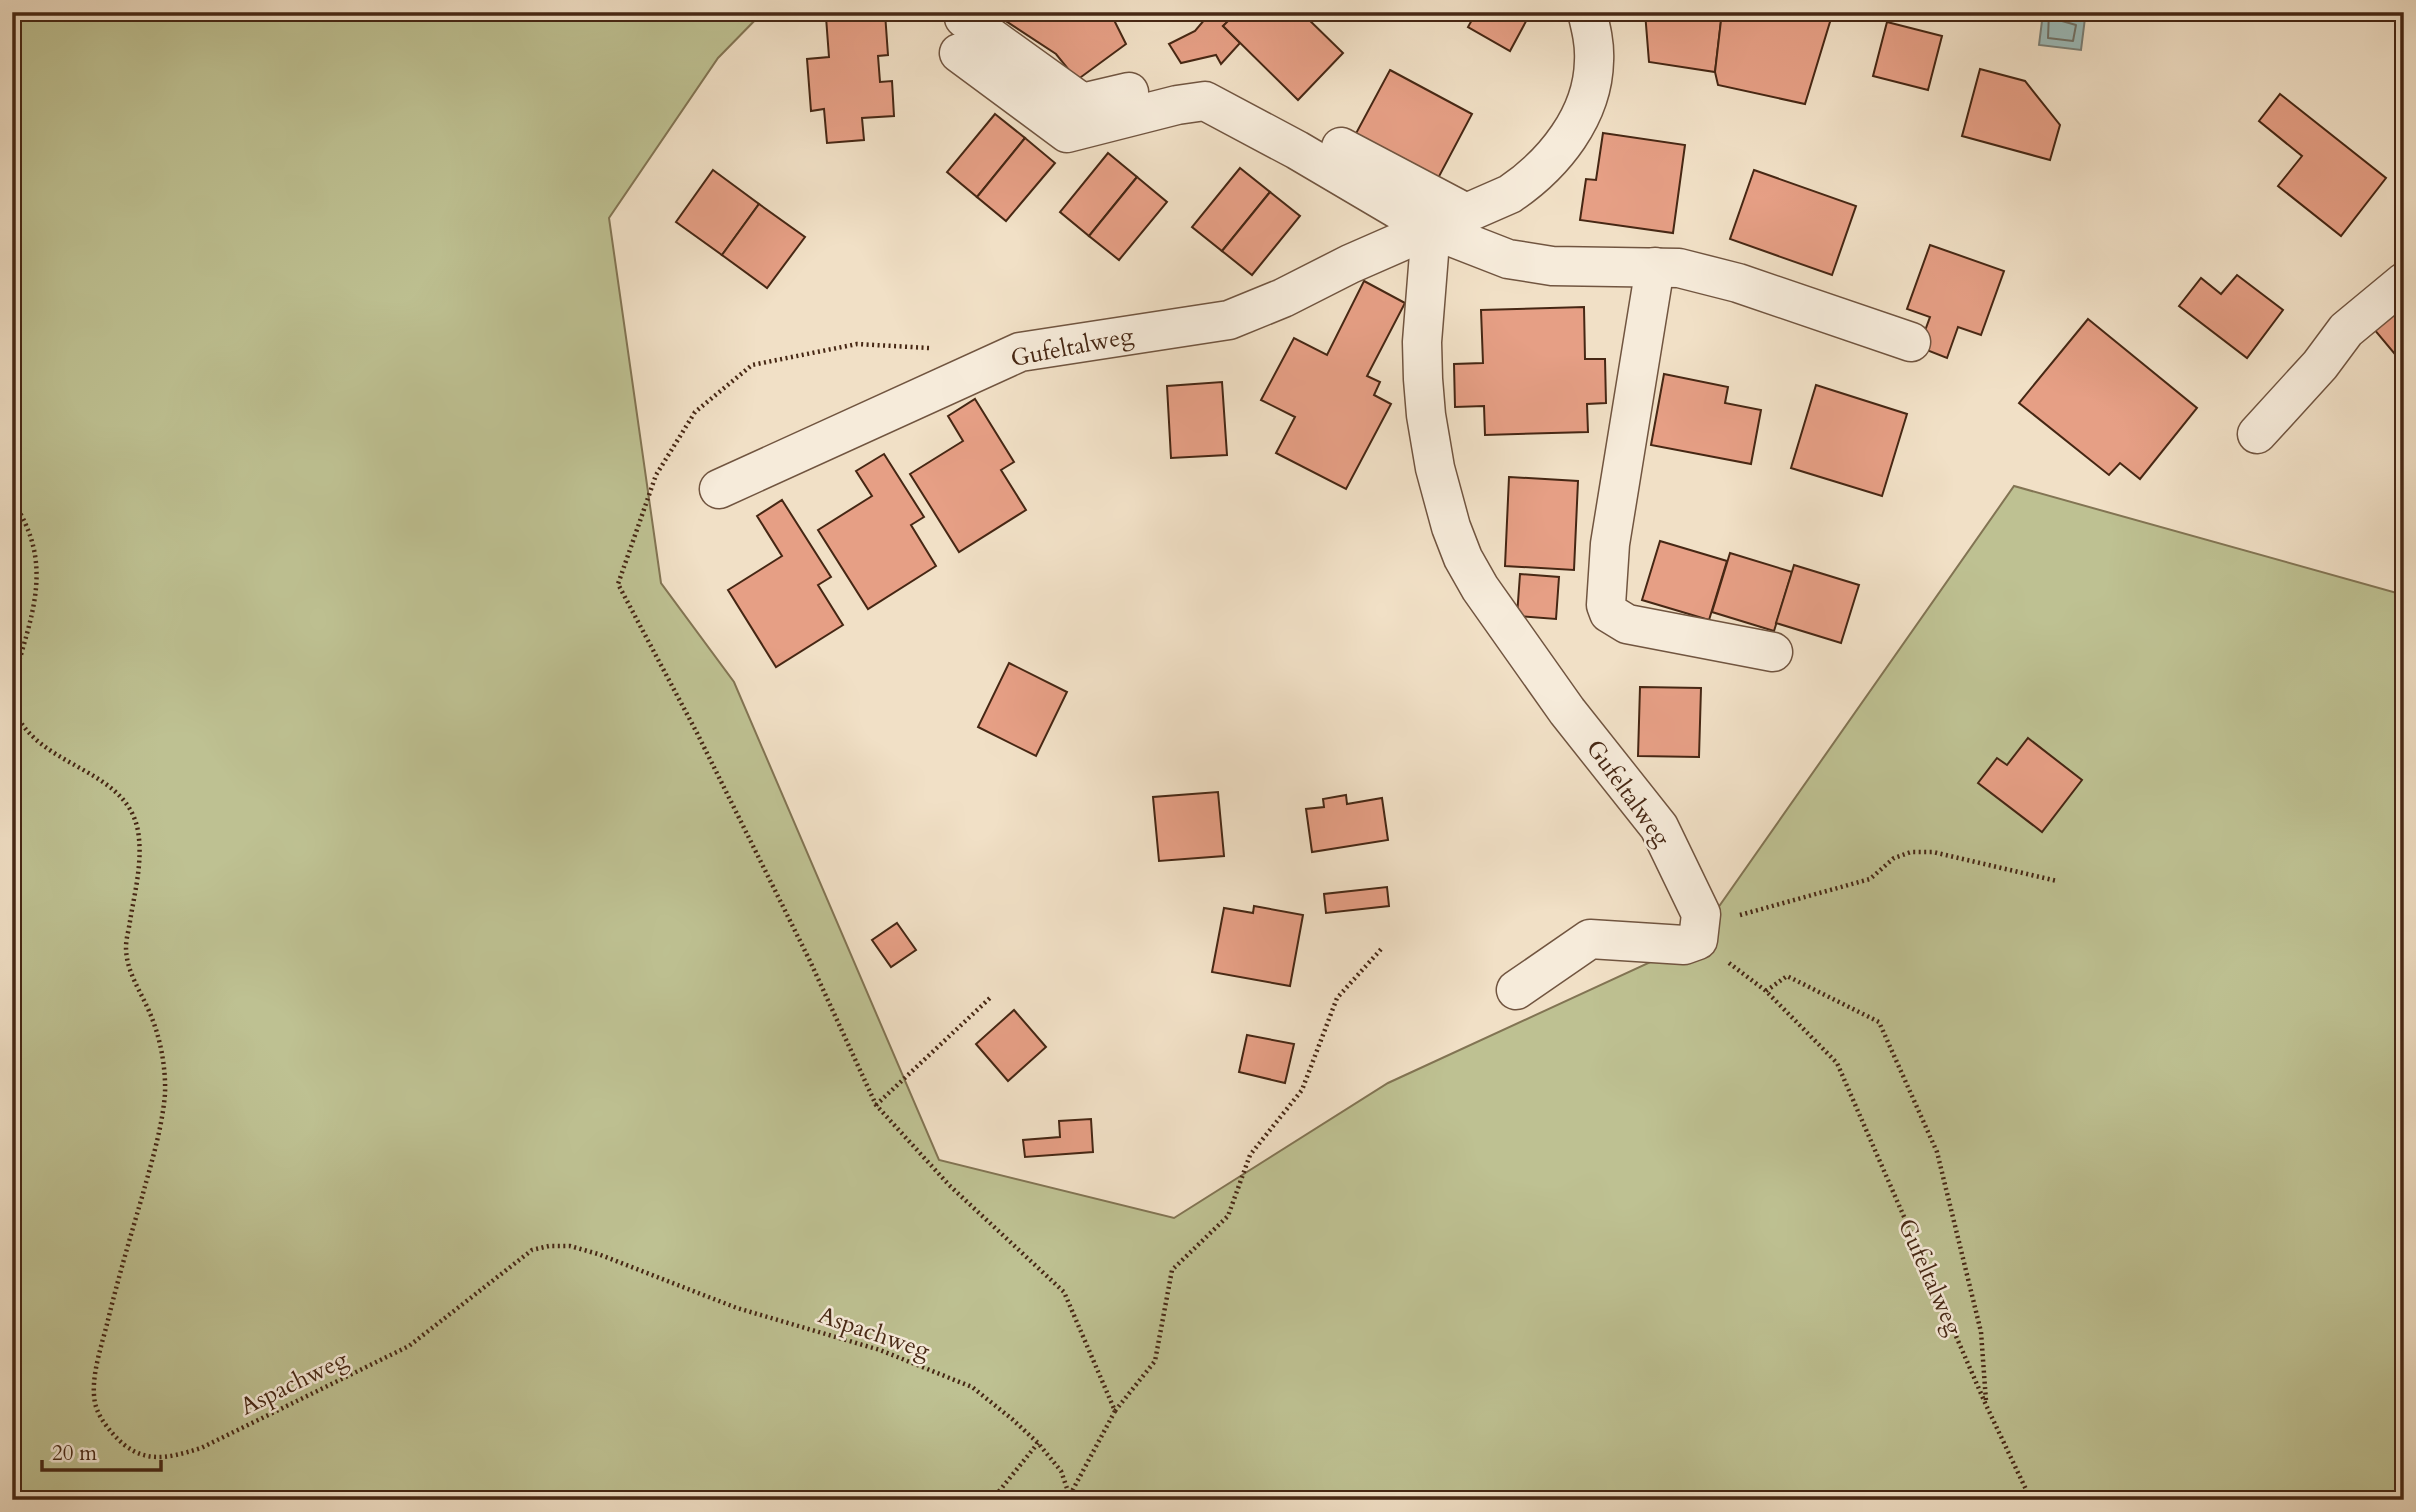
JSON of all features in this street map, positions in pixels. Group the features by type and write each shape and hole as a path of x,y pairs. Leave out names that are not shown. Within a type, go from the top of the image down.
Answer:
{"street":[{"name":"Gufeltalweg","path":"719,489 1020,352 1229,320 1510,194 1531,179 1569,135 1587,99 1593,77 1594,40 1587,12"},
{"path":"1466,214 1208,75 1082,103 962,35 1067,133 1205,101 1215,104 1431,229 1508,259 1552,266 1679,268 1738,283 1911,342"},
{"name":"Gufeltalweg","path":"1431,229 1422,342 1423,379 1435,468 1451,527 1463,558 1480,588 1567,711 1659,827 1701,914 1698,940"},
{"path":"1655,267 1610,544 1606,605 1609,613 1627,624 1773,652"},
{"path":"2257,434 2320,365 2346,330 2404,282"},
{"path":"1516,990 1590,939 1684,945 1698,940"}],"path":[{"path":"938,348 857,344 752,365 695,412 656,475 618,584 697,733 809,959 876,1105 949,1185 1064,1292 1115,1411"},
{"path":"12,500 33,540 38,580 12,695"},
{"name":"Aspachweg","path":"12,704 16,718 28,734 45,749 78,766 125,802 133,815 138,832 140,858 126,947 132,978 159,1038 165,1093 153,1160 108,1317 94,1387 95,1404 104,1424 119,1440 135,1452 152,1458 201,1448 409,1346 532,1250 549,1245 570,1246 737,1307 880,1350 972,1387 1038,1443 1061,1471 1070,1498"},
{"path":"1698,940 1721,920 1871,879 1894,858 1911,852 1933,852 2057,881"},
{"name":"Gufeltalweg","path":"1698,940 1766,990 1837,1063 1986,1405 2031,1500"},
{"path":"1070,1498 1115,1411 1155,1361 1172,1270 1228,1216 1250,1155 1302,1090 1337,998 1383,947"},
{"path":"1766,990 1787,976 1879,1022 1937,1152 1981,1332 1986,1405"},
{"path":"876,1105 992,997"},
{"path":"2404,1317 2398,1323 2400,1374 2404,1381"},
{"path":"992,1500 1038,1443"}],"green space":[{"path":"12,12 763,12 718,58 609,218 661,583 734,682 939,1160 1174,1218 1388,1083 1694,942 2014,486 2404,595 2404,1500 12,1500"}],"water":[{"path":"2043,13 2085,18 2081,50 2039,45"}],"building":[{"path":"992,12 1110,12 1126,44 1077,80 1056,54"},
{"path":"1211,12 1219,12 1229,21 1223,26 1240,43 1221,64 1216,55 1181,63 1169,44 1195,31"},
{"path":"1237,12 1301,12 1343,53 1298,100 1223,26"},
{"path":"1463,12 1531,12 1510,51 1468,27 1473,18"},
{"path":"1645,12 1722,12 1715,72 1649,62"},
{"path":"1722,12 1833,12 1805,104 1718,85 1715,72"},
{"path":"885,13 888,55 878,56 880,82 892,81 894,116 862,118 864,140 827,143 824,109 811,111 807,59 829,57 826,17"},
{"path":"1887,22 1942,36 1928,90 1873,76"},
{"path":"1980,69 2025,81 2060,125 2050,160 1962,136"},
{"path":"1390,70 1472,114 1435,184 1353,139"},
{"path":"2280,94 2386,178 2341,236 2278,186 2302,156 2259,121"},
{"path":"995,114 1025,138 977,197 947,172"},
{"path":"1603,133 1685,145 1673,233 1580,220 1586,179 1596,180"},
{"path":"1025,138 1055,163 1006,221 977,197"},
{"path":"1108,153 1137,177 1089,236 1060,212"},
{"path":"1240,168 1270,192 1222,251 1192,227"},
{"path":"713,170 759,204 722,255 676,222"},
{"path":"1754,170 1856,206 1832,275 1730,239"},
{"path":"1137,177 1167,202 1119,260 1089,236"},
{"path":"1270,192 1300,216 1252,275 1222,251"},
{"path":"759,204 805,237 767,288 722,255"},
{"path":"1930,245 2004,271 1981,335 1958,327 1947,358 1919,347 1930,317 1907,309"},
{"path":"2237,275 2283,310 2247,358 2179,306 2201,278 2221,294"},
{"path":"1364,281 1405,303 1367,376 1380,382 1374,395 1391,404 1346,489 1276,453 1295,417 1261,400 1294,338 1327,355"},
{"path":"2404,303 2404,365 2373,328"},
{"path":"1584,307 1585,359 1605,359 1606,403 1587,404 1588,432 1485,435 1484,406 1455,407 1454,364 1483,363 1481,310"},
{"path":"2088,319 2197,408 2140,479 2120,463 2109,475 2019,403"},
{"path":"1664,374 1728,387 1725,403 1761,410 1751,464 1651,445"},
{"path":"1222,382 1227,455 1171,458 1167,386"},
{"path":"1816,385 1907,414 1882,496 1791,468"},
{"path":"975,399 1014,462 1001,470 1026,510 959,552 910,474 963,441 948,416"},
{"path":"884,454 924,517 911,525 936,566 868,609 818,530 872,496 856,471"},
{"path":"1509,477 1578,481 1574,570 1505,566"},
{"path":"782,500 831,577 818,585 843,625 776,667 728,590 782,556 757,516"},
{"path":"1660,541 1727,561 1709,620 1642,600"},
{"path":"1730,553 1792,572 1774,631 1712,612"},
{"path":"1794,565 1859,585 1841,643 1776,623"},
{"path":"1520,574 1559,577 1556,619 1517,616"},
{"path":"1009,663 1067,692 1036,756 978,727"},
{"path":"1640,687 1701,688 1699,757 1638,756"},
{"path":"2028,738 2082,780 2042,832 1978,783 1997,758 2007,765"},
{"path":"1218,792 1224,856 1159,861 1153,797"},
{"path":"1346,795 1347,804 1382,798 1388,840 1312,852 1306,809 1324,807 1323,799"},
{"path":"1387,887 1389,906 1326,913 1324,894"},
{"path":"1254,906 1303,915 1290,986 1212,972 1224,908 1253,913"},
{"path":"897,923 916,950 891,967 872,940"},
{"path":"1014,1010 1046,1047 1008,1081 976,1044"},
{"path":"1247,1035 1294,1044 1285,1083 1239,1072"},
{"path":"1091,1119 1093,1152 1025,1157 1023,1140 1060,1137 1059,1121"}]}
